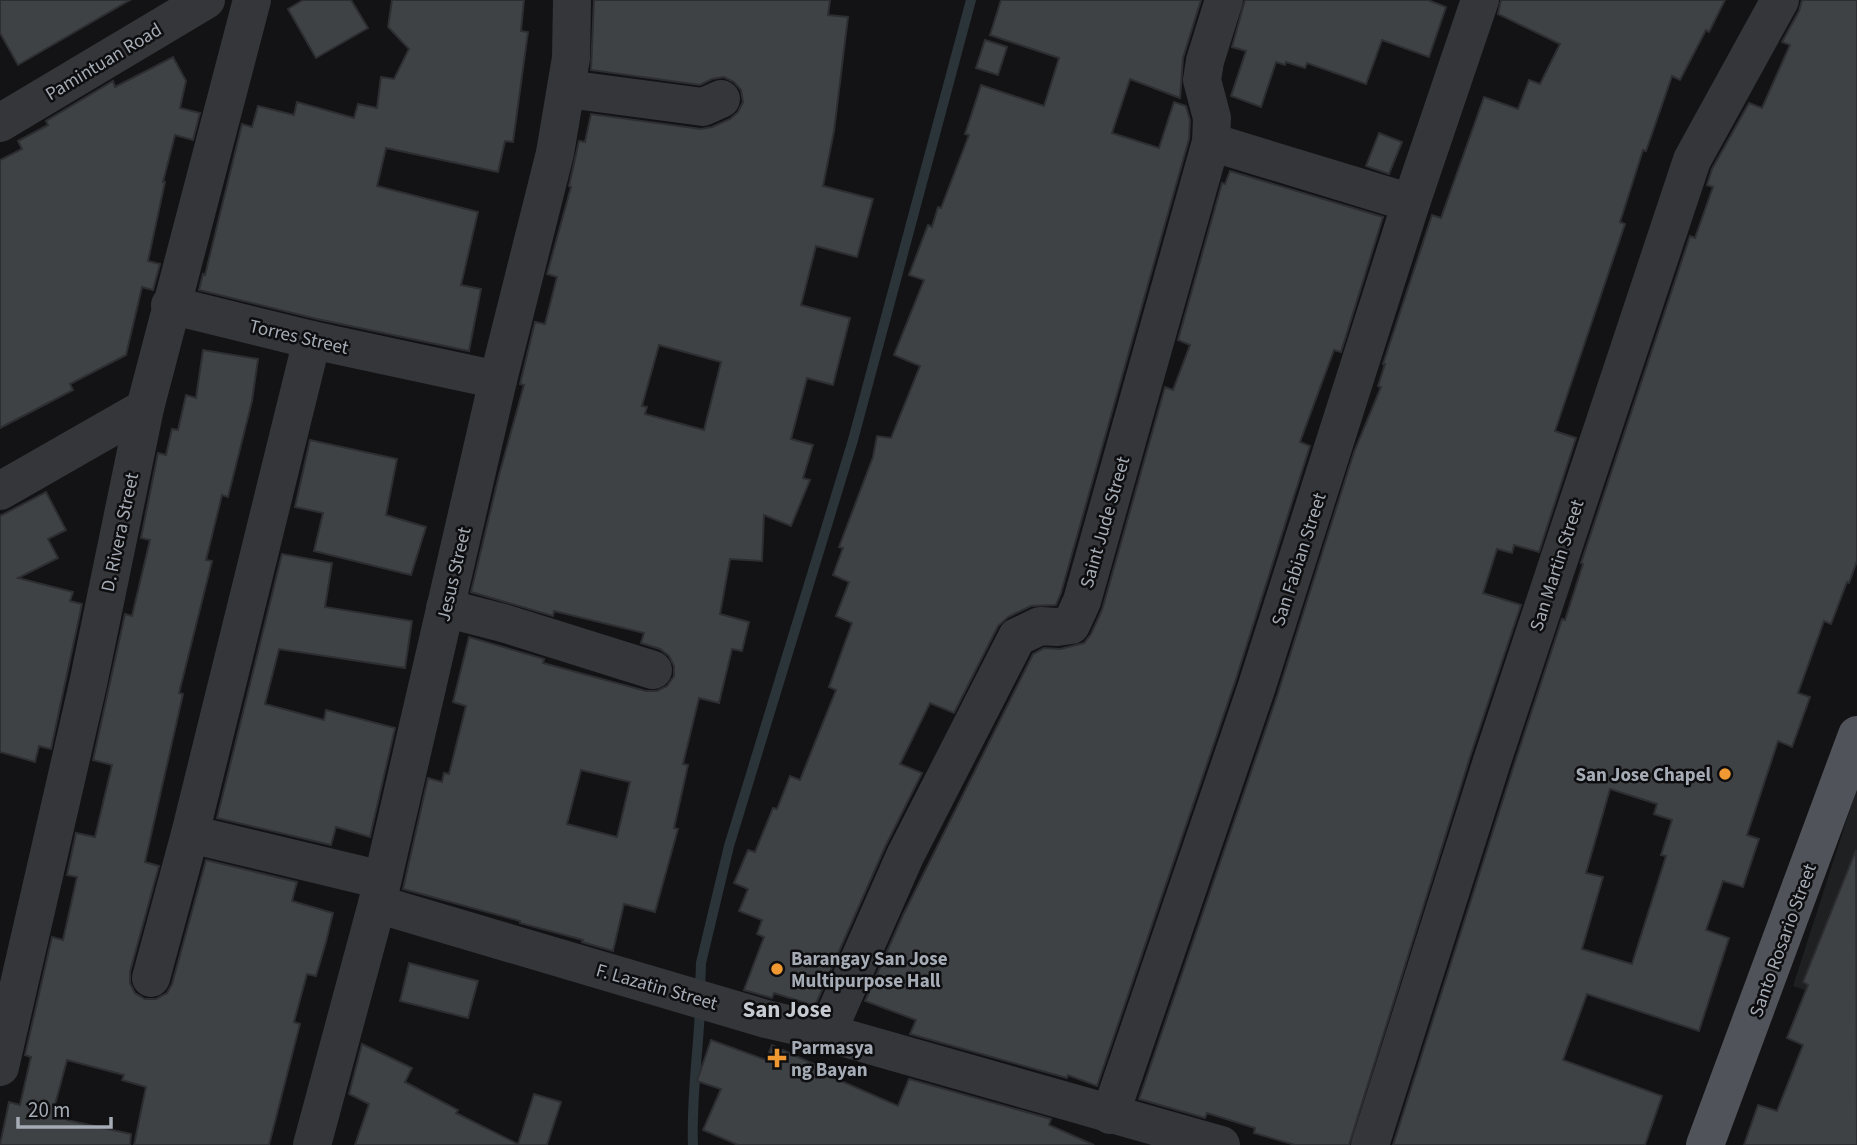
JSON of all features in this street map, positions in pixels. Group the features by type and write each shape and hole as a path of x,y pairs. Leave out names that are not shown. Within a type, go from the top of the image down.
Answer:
{"main road":[{"name":"Santo Rosario Street","path":"1705,1145 1848,787 1857,735"}],"street":[{"name":"Pamintuan Road","path":"0,123 206,0"},
{"name":"D. Rivera Street","path":"0,1067 88,684 145,408 252,0"},
{"name":"Jesus Street","path":"312,1145 379,892 498,380 533,246 567,89 571,58 572,0"},
{"path":"1224,0 1205,61 1202,80 1212,118 1211,142 1411,203"},
{"name":"San Fabian Street","path":"1110,1115 1256,689 1411,203 1480,0"},
{"name":"San Martin Street","path":"1370,1145 1492,761 1692,160 1780,0"},
{"path":"567,89 703,107 721,99"},
{"name":"Saint Jude Street","path":"827,1033 905,856 1017,637 1040,626 1071,625 1082,601 1211,142"},
{"name":"Torres Street","path":"170,305 312,340 498,380"},
{"path":"151,978 190,834 312,340"},
{"path":"0,491 145,408"},
{"path":"445,608 503,623 653,670"},
{"name":"F. Lazatin Street","path":"190,834 379,892 632,979 766,1019 827,1033 1221,1145"}],"shaded area":[{"path":"1857,788 1857,1008 1793,986"}],"building":[{"path":"0,0 130,0 18,65 0,33"},
{"path":"303,0 351,0 368,28 316,58 288,9"},
{"path":"392,0 524,0 521,31 528,32 513,142 505,141 498,172 386,148 377,186 478,212 461,285 481,289 469,351 317,319 199,290 242,124 252,127 258,106 294,115 297,102 354,118 358,104 377,108 381,77 394,79 409,49 388,27"},
{"path":"594,0 830,0 828,15 848,17 834,131 823,186 873,199 857,257 816,246 801,305 850,318 833,385 807,378 791,439 813,445 803,478 810,480 791,526 764,515 762,561 730,559 720,614 749,622 742,651 732,649 719,703 699,698 683,764 688,765 674,828 678,829 655,912 624,904 613,951 520,921 403,889 428,778 442,782 444,773 449,774 466,706 453,702 469,637 544,659 543,663 646,691 657,691 667,686 674,676 674,666 669,656 660,649 641,643 644,633 554,611 553,616 471,592 524,385 520,384 535,322 545,324 557,277 547,274 571,187 569,186 579,141 585,142 591,114 701,129 730,119 738,112 743,102 741,90 734,82 724,77 700,85 591,70","holes":["659,345 721,362 704,430 645,414 647,407 642,406","581,770 630,782 617,837 567,824"]},
{"path":"1001,0 1201,0 1183,58 1180,98 1130,79 1112,133 1159,148 1174,102 1186,106 1190,120 1189,139 1056,605 1031,606 1008,617 998,626 954,713 930,703 900,764 922,773 885,847 815,1006 774,993 772,998 744,990 764,937 757,934 762,920 739,911 748,889 734,883 748,850 755,852 790,776 800,780 836,690 829,687 852,623 836,616 849,582 833,575 843,548 839,547 873,457 877,436 891,438 920,366 894,355 924,280 909,275 928,225 932,227 938,207 941,208 969,135 965,134 981,85 1044,106 1059,58 990,35"},
{"path":"1245,0 1428,0 1446,7 1429,57 1382,40 1366,84 1307,63 1305,68 1276,62 1261,107 1231,96 1246,51 1232,47"},
{"path":"1501,0 1725,0 1680,80 1672,76 1646,151 1643,150 1620,222 1625,224 1555,431 1576,438 1539,552 1514,545 1512,553 1497,549 1483,593 1521,605 1471,754 1349,1145 1295,1145 1254,1133 1255,1128 1207,1113 1205,1118 1139,1099 1277,696 1354,452 1381,387 1378,386 1383,364 1432,215 1441,218 1484,97 1518,109 1529,80 1540,84 1560,44 1498,14"},
{"path":"1802,0 1857,0 1857,561 1831,624 1824,621 1798,693 1810,697 1792,747 1778,741 1747,835 1759,839 1743,887 1723,881 1706,930 1729,938 1699,1031 1587,994 1563,1060 1662,1096 1645,1145 1393,1145 1562,619 1565,620 1583,564 1581,563 1690,236 1695,238 1713,187 1707,185 1712,169 1749,103 1762,108 1790,45 1782,42","holes":["1610,789 1657,804 1654,814 1672,820 1661,855 1666,856 1632,964 1582,949 1603,877 1586,873"]},
{"path":"985,40 1007,47 998,75 976,68"},
{"path":"173,57 186,81 180,108 200,113 193,140 175,135 148,261 160,264 153,290 142,287 126,355 70,384 73,390 0,428 0,160 22,149 18,141 48,125 46,121 113,81 115,87"},
{"path":"1379,133 1402,142 1389,174 1366,166"},
{"path":"1230,171 1383,217 1341,352 1334,350 1300,442 1310,446 1235,682 1097,1086 1068,1075 1067,1078 910,1034 916,1020 865,1001 903,915 1033,654 1044,648 1060,649 1084,643 1102,610 1165,387 1173,390 1190,345 1178,340 1222,183 1225,184"},
{"path":"203,350 258,359 252,401 228,497 222,495 206,560 212,561 179,693 183,694 145,862 159,866 130,972 130,983 135,993 145,999 156,999 167,993 172,984 206,860 297,882 292,901 333,913 326,942 316,976 307,974 294,1022 300,1024 269,1145 134,1145 146,1087 122,1080 124,1075 67,1060 53,1112 68,1115 67,1120 131,1134 130,1145 0,1145 9,1102 20,1105 31,1057 25,1055 52,937 63,940 77,877 67,875 76,833 95,837 112,765 93,760 125,614 132,616 150,540 141,538 158,453 166,455 172,429 178,430 186,395 196,398"},
{"path":"310,440 397,459 386,515 426,527 411,575 314,551 323,513 295,507"},
{"path":"46,492 66,530 48,539 58,558 18,578 73,592 70,601 82,604 51,749 39,746 35,762 0,752 0,516"},
{"path":"282,554 332,563 325,607 412,621 405,668 279,649 265,704 324,720 326,710 395,728 370,837 336,827 331,845 217,818"},
{"path":"1856,850 1857,1145 1744,1145 1758,1105 1777,1111 1803,1045 1787,1038 1808,985 1803,982"},
{"path":"409,963 478,981 468,1018 400,1001"},
{"path":"711,1040 766,1060 772,1045 818,1066 816,1070 898,1106 909,1079 1051,1119 1049,1125 1094,1145 738,1145 703,1130 721,1089 697,1081"},
{"path":"362,1044 412,1068 405,1082 458,1110 456,1113 518,1144 534,1094 561,1102 547,1145 355,1145 369,1104 349,1094"}],"waterway":[{"path":"700,991 701,963 729,846 853,440 971,0"},
{"path":"693,1145 700,1009"}],"place":[{"name":"San Jose Chapel","path":"1725,774"},
{"name":"Barangay San Jose Multipurpose Hall","path":"777,969"},
{"name":"Parmasya ng Bayan","path":"777,1058"}],"district":[{"name":"San Jose","path":"787,1009"}]}
